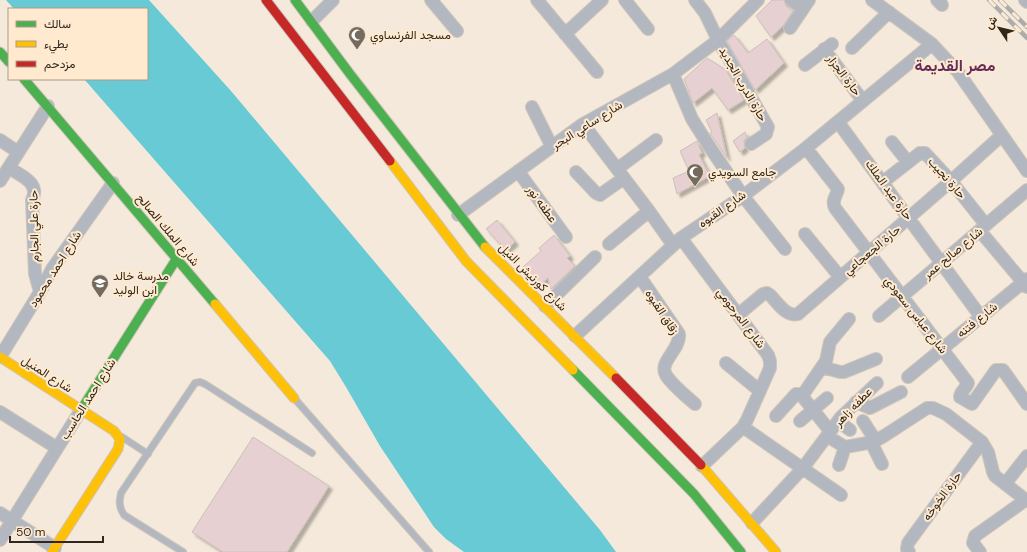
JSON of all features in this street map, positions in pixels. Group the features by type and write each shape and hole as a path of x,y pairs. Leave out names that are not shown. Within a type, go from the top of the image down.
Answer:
{"main road":[{"path":"266,0 413,194 466,261 694,494 741,552"},
{"name":"شارع كورنيش النيل","path":"296,0 350,74 480,242 575,336 702,466 776,552"},
{"path":"0,52 8,61"},
{"name":"شارع الملك الصالح","path":"25,80 294,398"},
{"name":"شارع احمد الحاسب","path":"81,410 176,258"},
{"name":"شارع المنيل","path":"0,357 118,434"},
{"path":"53,550 121,444 121,439 118,434"}],"street":[{"path":"312,21 333,0"},
{"path":"431,0 457,31"},
{"path":"537,0 597,72"},
{"path":"565,34 602,0"},
{"path":"625,0 648,29"},
{"name":"حارة الدرب الجديد","path":"695,0 705,13 718,40 768,127 766,134 751,144"},
{"name":"شارع ساعي البحر","path":"458,214 583,124 673,74 718,40 758,0"},
{"path":"790,28 806,4 791,0"},
{"path":"872,0 932,44 958,72 1027,171"},
{"path":"852,48 889,12"},
{"name":"شارع القبوه","path":"575,336 677,242 743,196 806,148 932,44"},
{"name":"حارة الجزار","path":"805,65 828,46 863,101"},
{"path":"673,74 692,119 710,149 743,196 785,249"},
{"path":"0,181 48,106"},
{"path":"532,107 552,147"},
{"name":"حارة عبد الملك","path":"838,122 981,317"},
{"name":"شارع المرحومي","path":"583,124 649,211 738,314 768,355 770,368 743,427 702,466"},
{"name":"حارة الجعجاعي","path":"738,314 763,294 767,293 788,314 793,316 798,314 868,252 952,182 1002,135"},
{"path":"0,140 18,152"},
{"path":"576,172 596,193 600,195 656,140"},
{"path":"892,142 908,162"},
{"name":"شارع عباس سعودي","path":"806,148 837,187 838,192 833,204 902,297 968,382 960,396 972,404 996,370 1000,369 1003,370 1027,404"},
{"name":"حارة نجيب","path":"883,182 920,152 925,153 952,182 983,228 1026,283"},
{"name":"حارة علي الجارم","path":"9,168 29,180 34,187 34,196 32,200 34,274 40,292"},
{"name":"عطفه نور","path":"518,171 566,237"},
{"name":"شارع احمد محمود","path":"0,357 40,292 52,269 113,183"},
{"name":"شارع صالح عمر","path":"879,316 1027,190"},
{"path":"609,244 649,211"},
{"path":"805,234 840,277"},
{"path":"545,306 595,257"},
{"name":"زقاق القبوه","path":"640,277 679,334 679,342 665,364 665,372 669,379 695,404"},
{"name":"شارع فتنه","path":"908,376 1026,283"},
{"path":"802,396 826,361 830,342 849,319"},
{"path":"822,367 844,372 876,359"},
{"path":"726,363 760,392"},
{"name":"عطفه زاهر","path":"832,429 856,402 877,383"},
{"path":"856,402 870,408 901,392"},
{"path":"776,416 796,394 799,394 832,429 845,447"},
{"path":"800,421 826,398"},
{"path":"845,447 872,442 884,436 927,408 933,408 946,414 982,442 988,452 995,476 1027,500 975,536 973,543 980,552"},
{"name":"شارع احمد الحاسب","path":"0,540 81,410"},
{"path":"0,412 57,448"},
{"path":"863,421 872,435 872,442 882,464"},
{"path":"743,427 841,495"},
{"path":"832,429 850,430"},
{"path":"752,523 803,468 832,429"},
{"name":"حارة الخوخه","path":"909,552 907,549 908,543 982,442"},
{"path":"839,465 845,447"},
{"path":"1005,484 1027,456"},
{"path":"0,513 53,550"}],"lane":[{"path":"183,552 124,515 120,508 119,500 122,493 196,383 200,382 205,384 312,453"},
{"path":"294,398 430,552"},
{"path":"118,434 148,454"}],"water":[{"path":"6,0 149,0 231,91 600,530 616,552 464,552 446,539 434,527 380,446 330,361 85,80 148,80 148,8 13,8"}],"building":[{"path":"772,0 784,0 786,6 793,11 783,26 771,37 756,16"},
{"path":"734,35 748,53 767,39 784,63 755,90 727,41"},
{"path":"707,58 726,70 744,100 728,110 712,88 693,103 684,79"},
{"path":"717,113 727,158 710,133 712,132 706,120"},
{"path":"745,132 747,137 744,141 745,148 740,152 733,141"},
{"path":"697,141 702,153 699,155 710,176 677,194 673,178 689,171 680,151"},
{"path":"497,220 515,242 506,250 486,229"},
{"path":"554,235 570,256 567,258 575,266 551,289 548,278 541,284 523,267 541,251 539,248"},
{"path":"253,437 329,486 287,552 223,552 192,532"}],"railway":[{"path":"989,0 1027,38"},
{"path":"1000,0 1027,27"}],"traffic: fast":[{"path":"295,0 350,74 485,247"},
{"path":"0,52 8,61"},
{"path":"25,80 215,304"},
{"path":"81,410 177,258"},
{"path":"573,370 694,494 741,552"}],"traffic: slow":[{"path":"390,161 466,261 573,370"},
{"path":"485,247 616,378"},
{"path":"215,304 294,398"},
{"path":"0,357 114,431 120,439 118,449 52,552"},
{"path":"701,465 776,552"}],"traffic: jam":[{"path":"266,0 390,161"},
{"path":"616,378 701,465"}],"place":[{"name":"مسجد الفرنساوي","path":"357,50"},
{"name":"جامع السويدي","path":"695,187"},
{"name":"مدرسة خالد ابن الوليد","path":"100,298"}],"district":[{"name":"مصر القديمة","path":"955,65"}]}
